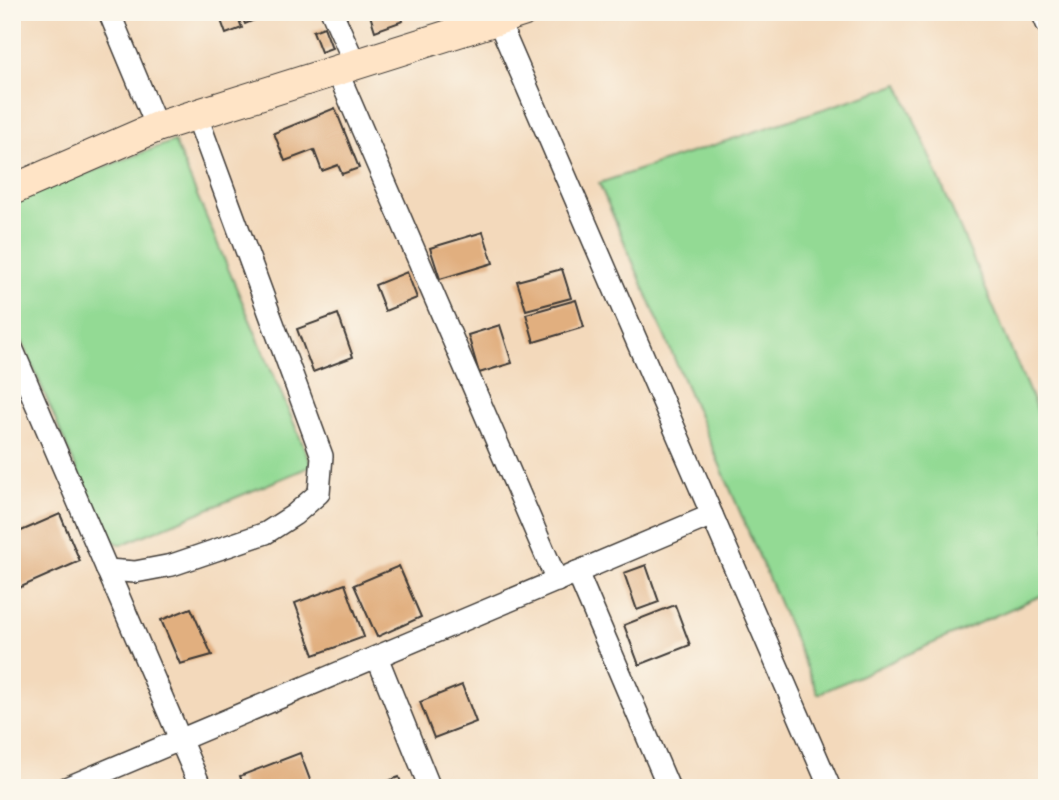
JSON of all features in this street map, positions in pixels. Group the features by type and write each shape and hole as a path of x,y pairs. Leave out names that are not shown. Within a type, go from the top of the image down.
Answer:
{"street":[{"path":"109,12 158,127"},
{"path":"332,12 346,68 557,581"},
{"path":"1042,12 1047,24"},
{"path":"12,190 158,127 510,16 712,515 830,788"},
{"path":"107,570 135,572 172,565 266,533 319,493 322,456 196,114"},
{"path":"12,348 201,788"},
{"path":"66,788 712,515"},
{"path":"577,572 669,788"},
{"path":"377,657 430,788"}],"green space":[{"path":"899,84 1047,434 1047,593 818,694 599,183"},
{"path":"174,141 312,466 121,545 105,537 12,317 12,201"}],"building":[{"path":"218,12 236,12 242,28 226,34"},
{"path":"240,12 273,12 245,24"},
{"path":"369,12 400,12 403,21 375,31"},
{"path":"324,27 332,48 321,52 313,31"},
{"path":"335,108 359,168 342,174 338,165 322,171 314,150 285,161 274,133"},
{"path":"483,232 493,263 440,279 430,248"},
{"path":"562,269 571,298 526,310 517,281"},
{"path":"407,272 417,298 385,311 375,285"},
{"path":"576,300 584,327 534,342 526,314"},
{"path":"338,314 353,357 313,372 297,329"},
{"path":"500,325 512,363 479,373 468,335"},
{"path":"60,514 80,561 12,591 12,535"},
{"path":"646,565 659,602 637,610 624,573"},
{"path":"399,566 421,617 377,637 354,585"},
{"path":"345,584 364,637 314,655 295,603"},
{"path":"675,605 690,645 639,665 624,625"},
{"path":"191,608 212,655 180,664 161,620"},
{"path":"462,685 476,722 434,738 420,702"},
{"path":"300,753 313,788 244,788 240,776"},
{"path":"399,777 403,788 370,788 370,787"}]}
